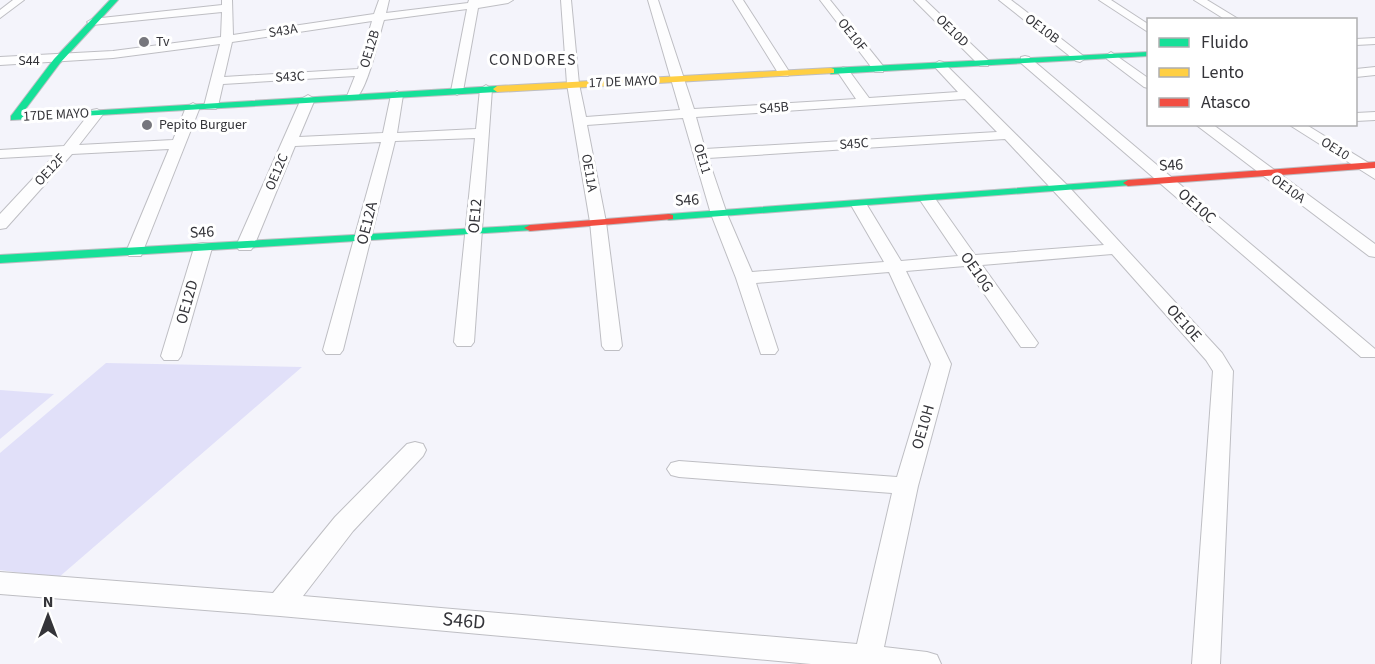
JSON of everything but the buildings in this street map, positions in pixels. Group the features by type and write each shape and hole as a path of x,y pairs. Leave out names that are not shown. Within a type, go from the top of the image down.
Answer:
{"street":[{"path":"0,15 19,0"},
{"path":"57,61 114,0"},
{"name":"OE12B","path":"353,96 363,72 384,0"},
{"name":"S43A","path":"57,61 227,40 380,16 508,0"},
{"name":"OE11A","path":"566,0 573,84 598,222 612,346"},
{"path":"653,0 666,0"},
{"name":"OE11","path":"653,0 680,80 699,154 719,214 745,278 768,350"},
{"path":"738,0 784,73"},
{"name":"OE10F","path":"825,0 879,69"},
{"name":"OE10D","path":"919,0 984,63"},
{"name":"OE10B","path":"1004,0 1080,58"},
{"path":"1104,0 1147,28"},
{"path":"1199,0 1231,18"},
{"path":"457,91 474,3"},
{"path":"92,22 227,4 227,40 212,106"},
{"path":"1357,42 1375,41"},
{"name":"17 DE MAYO","path":"97,113 353,96 1147,54"},
{"path":"1111,56 1147,83"},
{"name":"OE10C","path":"1025,60 1368,353"},
{"name":"S44","path":"0,62 57,61"},
{"name":"17DE MAYO","path":"57,61 14,118 97,113"},
{"name":"OE10E","path":"939,65 1063,190 1215,357 1223,371 1206,664"},
{"name":"OE10F","path":"843,71 865,102"},
{"path":"1357,73 1375,71"},
{"name":"S43C","path":"218,81 363,72"},
{"name":"OE12","path":"464,342 486,89"},
{"name":"OE12A","path":"333,350 389,138 397,95"},
{"name":"S45B","path":"580,121 968,95"},
{"name":"OE12C","path":"245,246 308,99"},
{"path":"135,252 193,107"},
{"name":"OE12F","path":"0,224 69,150 97,113"},
{"path":"1357,117 1375,116"},
{"name":"OE10A","path":"1205,126 1375,252"},
{"name":"OE10","path":"1298,126 1371,168"},
{"path":"290,142 482,133"},
{"name":"S45C","path":"699,154 1009,135"},
{"path":"0,154 178,144"},
{"name":"S46","path":"0,259 474,232 1371,168"},
{"name":"OE10G","path":"928,200 968,260 1028,342"},
{"name":"OE10H","path":"859,205 895,266 941,364 906,486 867,660"},
{"name":"OE12D","path":"171,356 203,248"},
{"path":"745,278 1116,249"},
{"path":"280,605 344,524 415,450"},
{"path":"679,470 906,486"},
{"name":"S46D","path":"0,583 280,605 927,664"}],"shaded area":[{"path":"106,363 302,367 58,578 0,570 0,453"},
{"path":"0,390 54,394 0,439"}],"traffic: fast":[{"path":"114,0 57,61 14,118 497,89"},
{"path":"831,71 1147,54"},
{"path":"669,217 1128,183"},
{"path":"0,259 530,228"}],"traffic: slow":[{"path":"497,89 831,71"}],"traffic: jam":[{"path":"1128,183 1375,165"},
{"path":"530,228 669,217"}],"place":[{"name":"Tv","path":"144,42"},
{"name":"Pepito Burguer","path":"147,125"}],"district":[{"name":"CONDORES","path":"533,60"}]}
